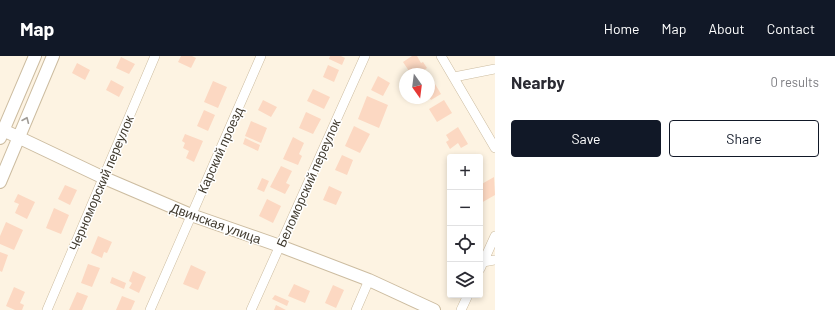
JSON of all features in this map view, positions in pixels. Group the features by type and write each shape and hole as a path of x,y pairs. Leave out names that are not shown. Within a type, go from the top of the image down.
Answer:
{"street":[{"path":"1,133 35,56"},
{"path":"0,182 53,56"},
{"name":"Черноморский переулок","path":"47,310 102,177 155,56"},
{"name":"Карский проезд","path":"150,310 261,56"},
{"name":"Беломорский переулок","path":"251,310 365,56"},
{"path":"441,56 495,148"},
{"path":"454,77 495,69"},
{"name":"Двинская улица","path":"1,133 18,138 102,177 191,215 280,246 369,280 434,310"},
{"path":"483,264 495,236"},
{"path":"483,266 495,260"},
{"path":"356,310 369,280"},
{"path":"460,310 466,298"}],"building":[{"path":"181,56 192,56 196,58 191,68 178,62"},
{"path":"330,56 341,56 345,58 342,65 329,59"},
{"path":"412,56 417,56 421,63 423,62 427,68 407,68 403,62"},
{"path":"121,57 135,64 129,74 116,68"},
{"path":"77,63 90,70 85,80 72,73"},
{"path":"328,65 339,70 334,82 323,77"},
{"path":"378,76 390,83 383,96 371,90"},
{"path":"111,80 124,87 119,97 106,90"},
{"path":"213,81 227,87 218,108 204,102"},
{"path":"435,84 441,94 435,98"},
{"path":"313,89 330,97 324,109 307,101"},
{"path":"367,96 388,105 379,128 358,119"},
{"path":"263,100 277,107 271,117 258,110"},
{"path":"444,100 452,113 437,122 429,109"},
{"path":"204,110 215,115 208,131 197,126"},
{"path":"306,112 321,119 313,134 299,128"},
{"path":"251,121 267,128 261,143 245,136"},
{"path":"354,126 370,134 360,153 345,146"},
{"path":"458,127 468,144 461,148 458,143 450,149 446,142 449,140 446,135"},
{"path":"185,134 203,141 194,162 186,158 189,151 183,148 185,143 182,141"},
{"path":"293,137 304,143 299,154 302,156 298,165 283,159"},
{"path":"245,138 260,145 258,151 243,144"},
{"path":"342,155 353,160 347,175 335,170"},
{"path":"281,166 292,171 286,183 290,185 285,194 270,187"},
{"path":"494,177 495,195 483,202 483,190 483,183"},
{"path":"262,178 269,181 264,192 257,189"},
{"path":"65,185 77,190 70,205 58,199"},
{"path":"329,186 342,192 336,205 323,200"},
{"path":"18,194 35,202 27,219 15,213 19,204 14,202"},
{"path":"267,199 281,206 273,223 259,216"},
{"path":"54,208 69,215 61,234 46,228"},
{"path":"6,222 23,230 14,250 0,244 0,236"},
{"path":"98,236 112,242 107,253 104,252 102,258 91,253"},
{"path":"0,252 8,255 2,272 0,271"},
{"path":"88,264 100,268 92,287 81,283"},
{"path":"191,265 206,272 198,290 183,284"},
{"path":"133,271 146,277 139,293 129,288 132,283 129,281"},
{"path":"112,277 126,283 124,289 110,283"},
{"path":"294,284 310,291 305,303 288,296"},
{"path":"333,285 344,290 336,308 325,303"},
{"path":"14,287 25,292 20,303 24,305 22,310 15,310 6,306"},
{"path":"77,292 88,296 82,310 69,310"},
{"path":"275,295 289,301 287,306 272,299"},
{"path":"122,296 135,301 131,310 116,310"},
{"path":"276,305 286,310 274,310"}]}
